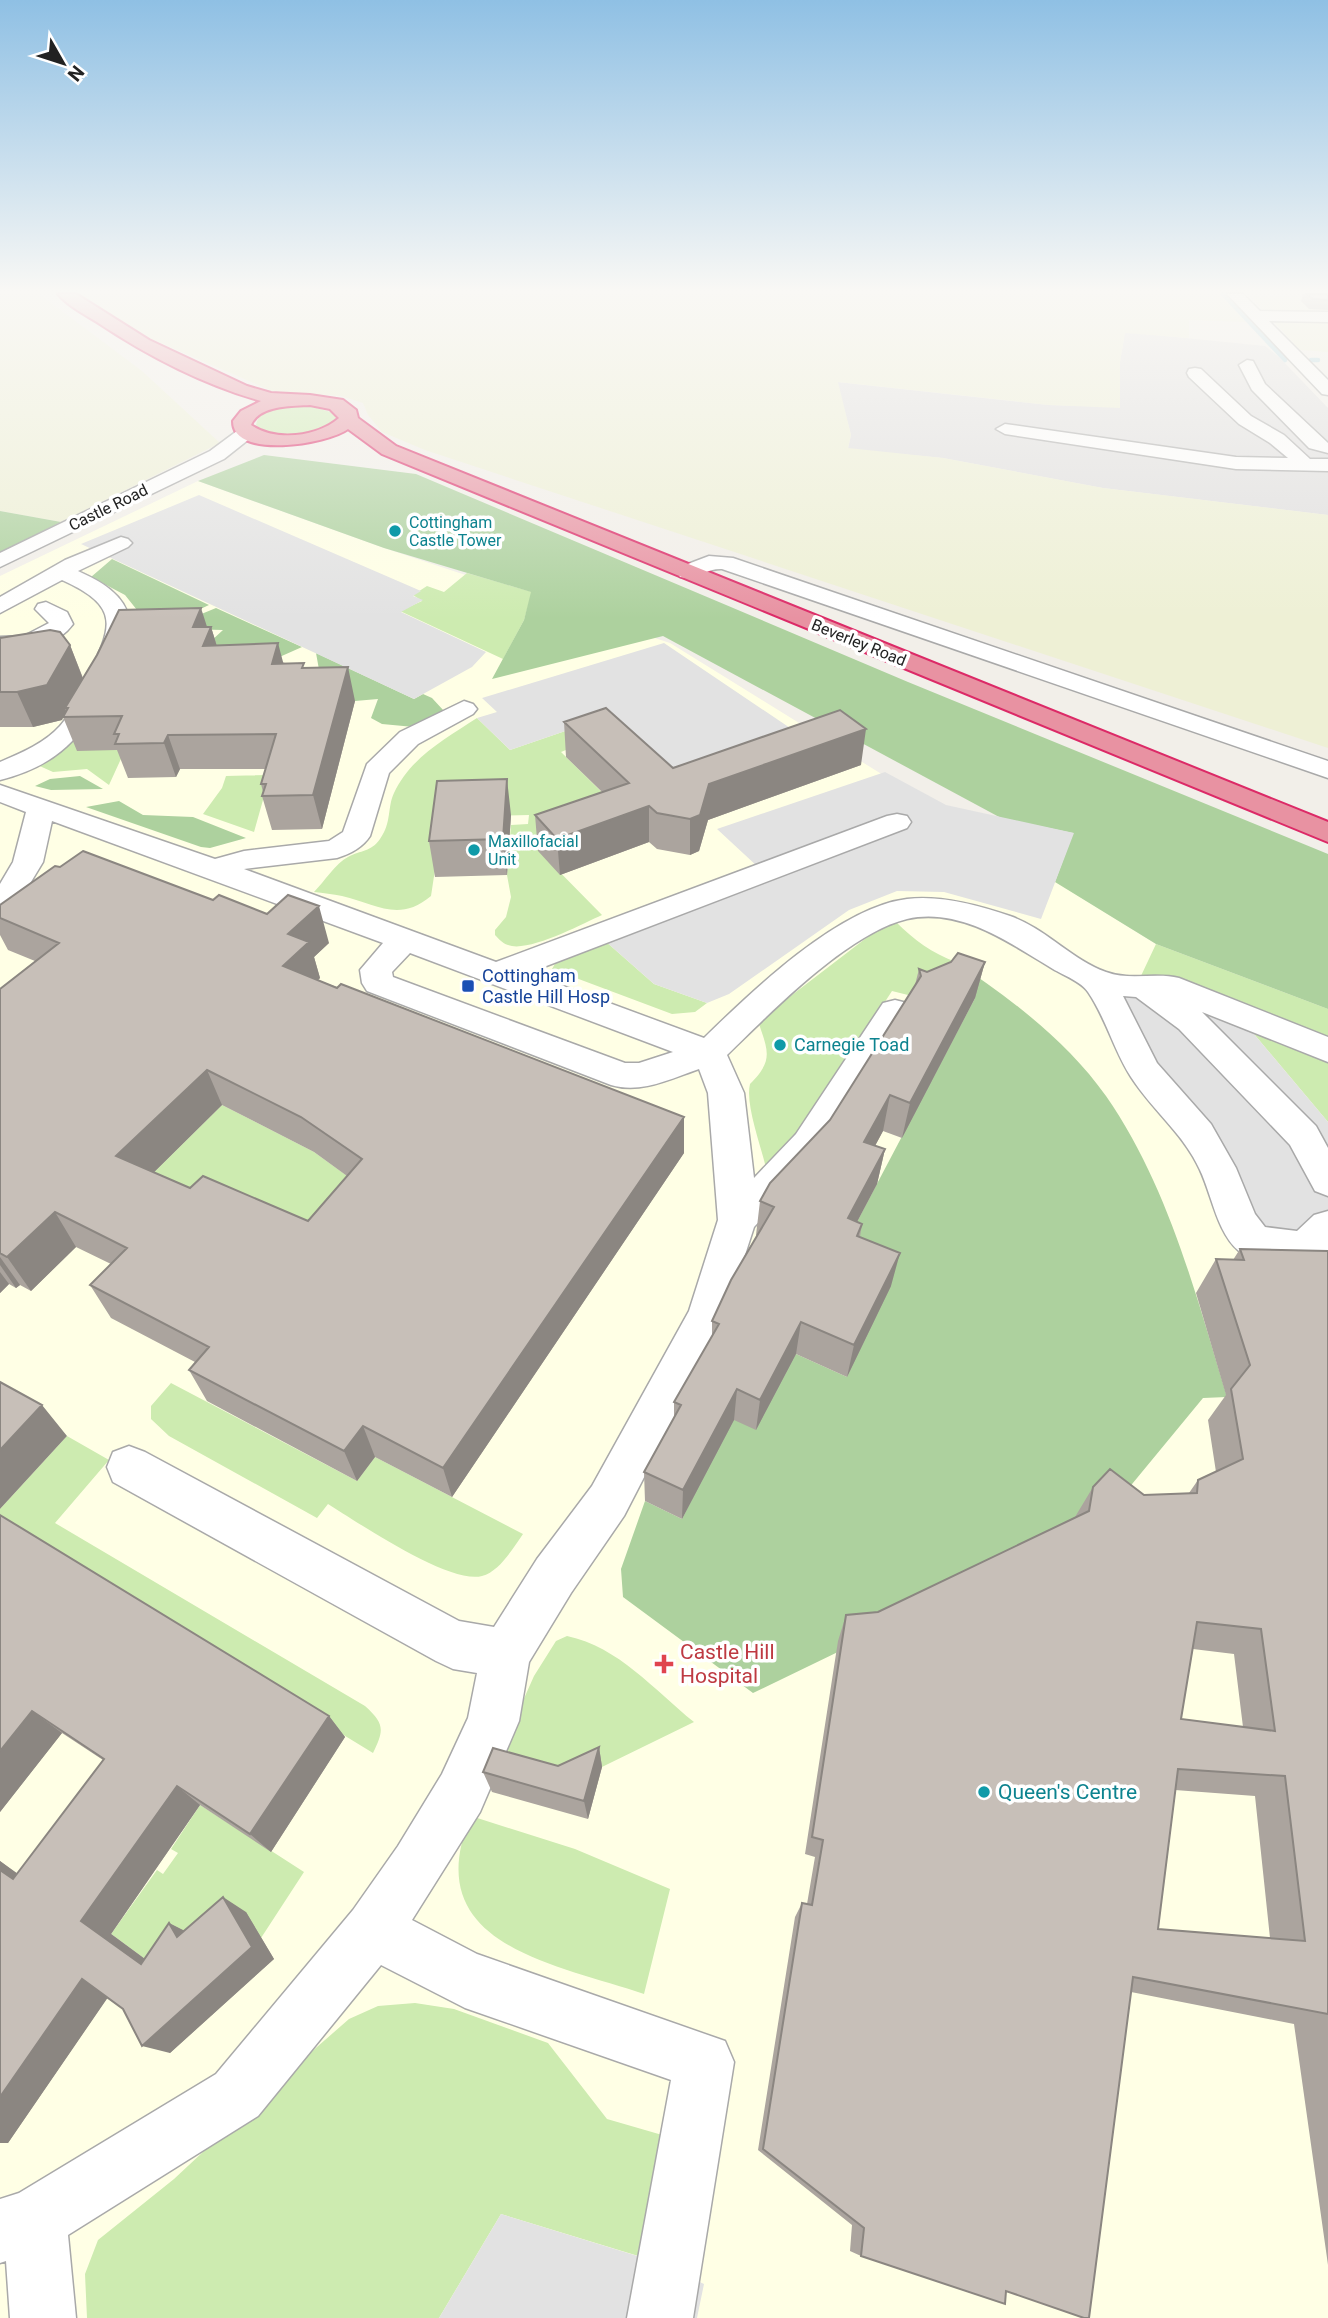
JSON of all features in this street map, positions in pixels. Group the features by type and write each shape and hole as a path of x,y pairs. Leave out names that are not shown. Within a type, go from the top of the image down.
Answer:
{"highway":[{"path":"236,402 241,405 245,427"},
{"path":"245,427 246,416 266,406 287,402"},
{"name":"Beverley Road","path":"310,402 336,404 349,414 348,420 389,450"},
{"path":"245,427 271,439 286,440 310,438 335,430 348,420"},
{"name":"Beverley Road","path":"310,438 389,450 1328,833"}],"street":[{"path":"1226,402 1257,429 1277,439 1306,465"},
{"path":"1274,402 1316,444 1328,450"},
{"name":"Castle Road","path":"216,455 245,427"},
{"path":"1005,429 1236,463 1328,465"},
{"name":"Castle Road","path":"0,561 216,455 286,440"},
{"path":"0,606 121,543"},
{"path":"688,572 709,562 725,563 1328,770"},
{"path":"0,772 37,754 72,730 82,717 119,629 114,608 106,598 61,572"},
{"path":"0,644 26,644 55,631 61,624 59,617 46,610"},
{"path":"213,868 244,860 337,849 356,836 376,770 409,737 464,709"},
{"path":"0,793 213,868 709,1054 726,1093 737,1220 701,1326 608,1501 554,1576 506,1654 493,1721 461,1793 417,1866 373,1930 237,2095 18,2225 44,2318"},
{"path":"0,908 28,862 41,809"},
{"path":"495,974 897,822"},
{"path":"404,941 376,970 378,982 623,1076 640,1076 709,1054 768,995 808,962 868,922 906,909 947,909 1002,924 1100,983 1168,986 1328,1050"},
{"path":"1100,983 1144,1070 1198,1134 1218,1168 1239,1222 1253,1241 1305,1248 1328,1226"},
{"path":"1144,987 1191,1021 1303,1136 1328,1181"},
{"path":"737,1220 809,1144 895,1011"},
{"path":"129,1467 453,1644 506,1654"},
{"path":"373,1930 465,1979 704,2062 660,2318"}],"shaded area":[{"path":"0,402 176,402 220,443 61,522 0,511"},
{"path":"360,402 843,402 851,435 848,448 943,458 1103,488 1328,515 1328,748 425,450 382,432 368,415"},
{"path":"842,402 1023,402 1120,407 1120,402 1322,402 1328,408 1328,515 1103,488 943,458 848,449 851,435"},
{"path":"1023,402 1120,402 1120,408"},
{"name":"Castle Hill Hospital","path":"198,481 384,548 670,643 1156,944 1328,1009 1328,2318 0,2318 0,576"},
{"path":"199,495 421,591 413,596 423,600 401,612 486,652 472,667 414,699 81,544"},
{"path":"664,643 799,734 675,779 606,717 510,750 477,718 497,712 482,698"},
{"path":"885,772 946,805 1074,833 1041,919 944,892 897,891 849,910 729,994 707,1003 654,984 604,940 758,867 717,829"},
{"path":"1079,976 1226,1012 1254,1034 1328,1122 1328,1251 1261,1276 1211,1201 1197,1155 1142,1085"},
{"path":"501,2214 657,2262 704,2284 697,2318 439,2318"}],"green space":[{"path":"306,405 334,413 336,417 321,430 298,435 274,434 256,425 258,419 269,411"},
{"path":"264,455 416,474 908,682 1328,854 1328,1009 1156,944 1055,882 1073,833 1001,818 663,636 492,679 524,620 531,592 384,548 198,481"},
{"path":"0,511 61,522 0,553"},
{"path":"112,559 209,605 162,627 137,610 125,595 91,577"},
{"path":"467,573 532,592 524,620 503,659 400,611 422,601 413,595 427,586 444,592"},
{"path":"216,608 302,647 275,659 214,656 211,641 223,630 182,629 177,624"},
{"path":"316,653 414,699 423,694 432,698 444,711 414,727 382,724 371,718 378,699 355,701 320,675"},
{"path":"606,717 578,745 561,752 629,819 539,851 602,915 528,945 508,945 495,935 495,930 506,917 511,897 507,875 511,825 528,824 529,815 443,817 431,896 408,909 387,909 342,896 314,892 344,860 377,843 386,827 394,793 419,759 477,718 510,750"},
{"path":"85,730 125,750 109,785 87,769 53,772 33,763"},
{"path":"270,775 254,832 203,814 222,788 226,776"},
{"path":"80,776 103,789 51,790 35,786 50,779"},
{"path":"119,801 143,815 193,817 246,838 210,848 201,847 86,807"},
{"path":"896,922 924,945 956,962 912,996 892,991 798,1135 766,1168 749,1092 750,1084 763,1068 767,1055 758,1021 878,929"},
{"path":"604,940 654,984 707,1003 695,1012 672,1014 552,969 556,962"},
{"path":"1156,944 1328,1009 1328,1122 1254,1034 1226,1012 1140,978"},
{"path":"956,962 1017,1006 1056,1039 1091,1076 1128,1130 1147,1166 1178,1242 1227,1397 1203,1398 1109,1512 1071,1539 753,1693 623,1597 621,1569 645,1501 682,1519 732,1419 796,1354 847,1377 841,1252 975,998"},
{"path":"222,1105 314,1152 372,1194 338,1235 127,1199"},
{"path":"171,1383 357,1481 375,1457 523,1534 495,1569 482,1576 467,1576 427,1562 328,1504 317,1518 169,1436 151,1419 151,1406"},
{"path":"67,1436 109,1460 55,1523 365,1706 381,1728 373,1753 0,1525 0,1509"},
{"path":"567,1636 586,1642 619,1660 694,1722 563,1786 494,1766 534,1676 556,1641"},
{"path":"200,1805 304,1872 261,1938 168,1976 111,1934 157,1870 163,1874 178,1853 171,1849"},
{"path":"471,1816 575,1849 670,1889 644,1994 536,1959 504,1942 478,1921 462,1894 459,1859"},
{"path":"415,2003 454,2009 548,2043 607,2119 676,2139 658,2262 501,2214 439,2318 87,2318 85,2274 98,2240 174,2179 349,2019 378,2006"}],"building":[{"path":"201,608 193,627 211,627 203,646 278,643 272,664 304,663 302,668 348,667 313,795 262,796 266,784 261,784 276,734 168,735 164,743 115,744 119,734 114,734 122,716 63,717 68,708 65,708 97,655 119,610"},
{"path":"50,630 60,632 70,645 47,685 17,692 0,692 0,638"},
{"path":"606,708 673,768 840,710 866,729 709,784 700,815 690,819 657,813 649,806 557,839 535,815 629,783 564,722"},
{"path":"507,779 503,839 429,841 437,781"},
{"path":"83,851 213,900 219,895 267,914 288,895 319,906 288,934 309,942 283,966 337,988 341,984 684,1117 443,1468 363,1426 344,1451 189,1370 209,1347 90,1285 127,1248 55,1212 7,1257 0,1253 0,989 59,943 0,918 0,905 55,866 60,867","holes":["207,1070 301,1117 362,1159 308,1221 203,1176 190,1188 116,1156"]},
{"path":"958,953 985,962 910,1103 890,1095 864,1142 885,1149 848,1218 862,1224 857,1236 900,1253 854,1345 801,1322 760,1400 737,1389 683,1490 644,1472 681,1405 674,1402 719,1324 712,1321 731,1280 774,1207 760,1201 770,1183 830,1120 921,976 919,969 927,972 951,962"},
{"name":"Queen's Centre","path":"1240,1249 1328,1251 1328,2014 1133,1977 1089,2318 1006,2291 1005,2304 861,2256 864,2228 763,2149 802,1903 812,1905 823,1840 812,1837 846,1615 878,1612 1089,1511 1093,1487 1110,1469 1144,1495 1197,1493 1198,1480 1243,1459 1231,1389 1250,1365 1216,1259 1244,1260","holes":["1197,1622 1261,1629 1275,1731 1181,1719","1178,1769 1285,1776 1305,1941 1158,1929"]},
{"path":"0,1382 42,1405 0,1450"},
{"path":"0,1515 329,1716 250,1834 177,1786 81,1921 141,1964 169,1923 177,1937 223,1897 252,1947 142,2046 123,2009 82,1979 0,2097 0,1870 13,1879 104,1759 32,1711 0,1751"},
{"path":"599,1747 584,1801 483,1772 493,1748 558,1766"}],"place":[{"name":"Cottingham Castle Tower","path":"395,531"},
{"name":"Maxillofacial Unit","path":"474,850"},
{"name":"Cottingham Castle Hill Hosp","path":"468,986"},
{"name":"Carnegie Toad","path":"780,1045"},
{"name":"Castle Hill Hospital","path":"664,1664"},
{"name":"Queen's Centre","path":"984,1792"}]}
